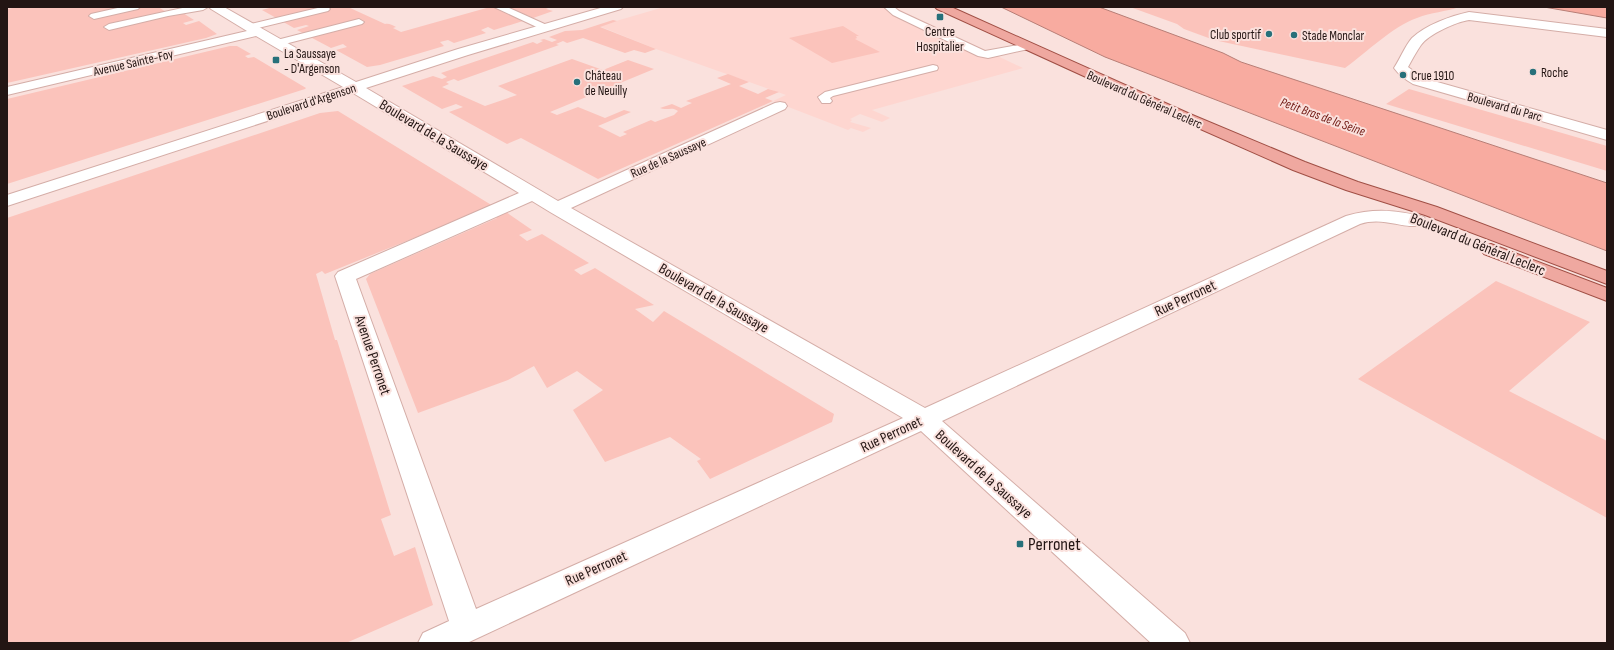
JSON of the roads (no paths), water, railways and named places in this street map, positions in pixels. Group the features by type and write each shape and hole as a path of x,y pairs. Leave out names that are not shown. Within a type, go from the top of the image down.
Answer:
{"main road":[{"name":"Boulevard du Général Leclerc","path":"941,7 1185,117 1352,186 1430,211 1607,278"},
{"name":"Boulevard du Général Leclerc","path":"1352,186 1417,221 1607,295"}],"street":[{"name":"Boulevard de la Saussaye","path":"214,7 354,87 556,208 924,419 1174,643"},
{"name":"Boulevard d'Argenson","path":"7,201 463,52 617,7"},
{"name":"Boulevard du Parc","path":"1607,33 1469,16 1459,18 1425,34 1416,42 1401,68 1408,75 1418,81 1607,135"},
{"name":"Avenue Sainte-Foy","path":"7,91 254,30"},
{"name":"Rue de la Saussaye","path":"556,208 780,106"},
{"name":"Avenue Perronet","path":"467,627 346,276 533,194"},
{"name":"Rue Perronet","path":"434,643 924,419 1353,220 1364,216 1379,214 1417,221"}],"lane":[{"path":"94,16 134,7"},
{"path":"109,27 168,13 203,7"},
{"path":"499,7 546,28"},
{"path":"890,8 985,54"},
{"path":"254,30 325,9"},
{"path":"277,43 359,22"},
{"path":"968,59 985,54 1029,46"},
{"path":"826,101 824,97 829,94 933,68"}],"water":[{"name":"Petit Bras de la Seine","path":"1001,7 1099,7 1223,53 1241,62 1607,183 1607,251 1105,57"},
{"path":"1544,7 1607,7 1607,18"}],"place":[{"name":"Centre Hospitalier","path":"940,17"},
{"name":"Club sportif","path":"1269,34"},
{"name":"Stade Monclar","path":"1294,35"},
{"name":"La Saussaye - D'Argenson","path":"276,60"},
{"name":"Roche","path":"1533,72"},
{"name":"Crue 1910","path":"1403,75"},
{"name":"Château de Neuilly","path":"577,82"},
{"name":"Perronet","path":"1020,544"}]}
